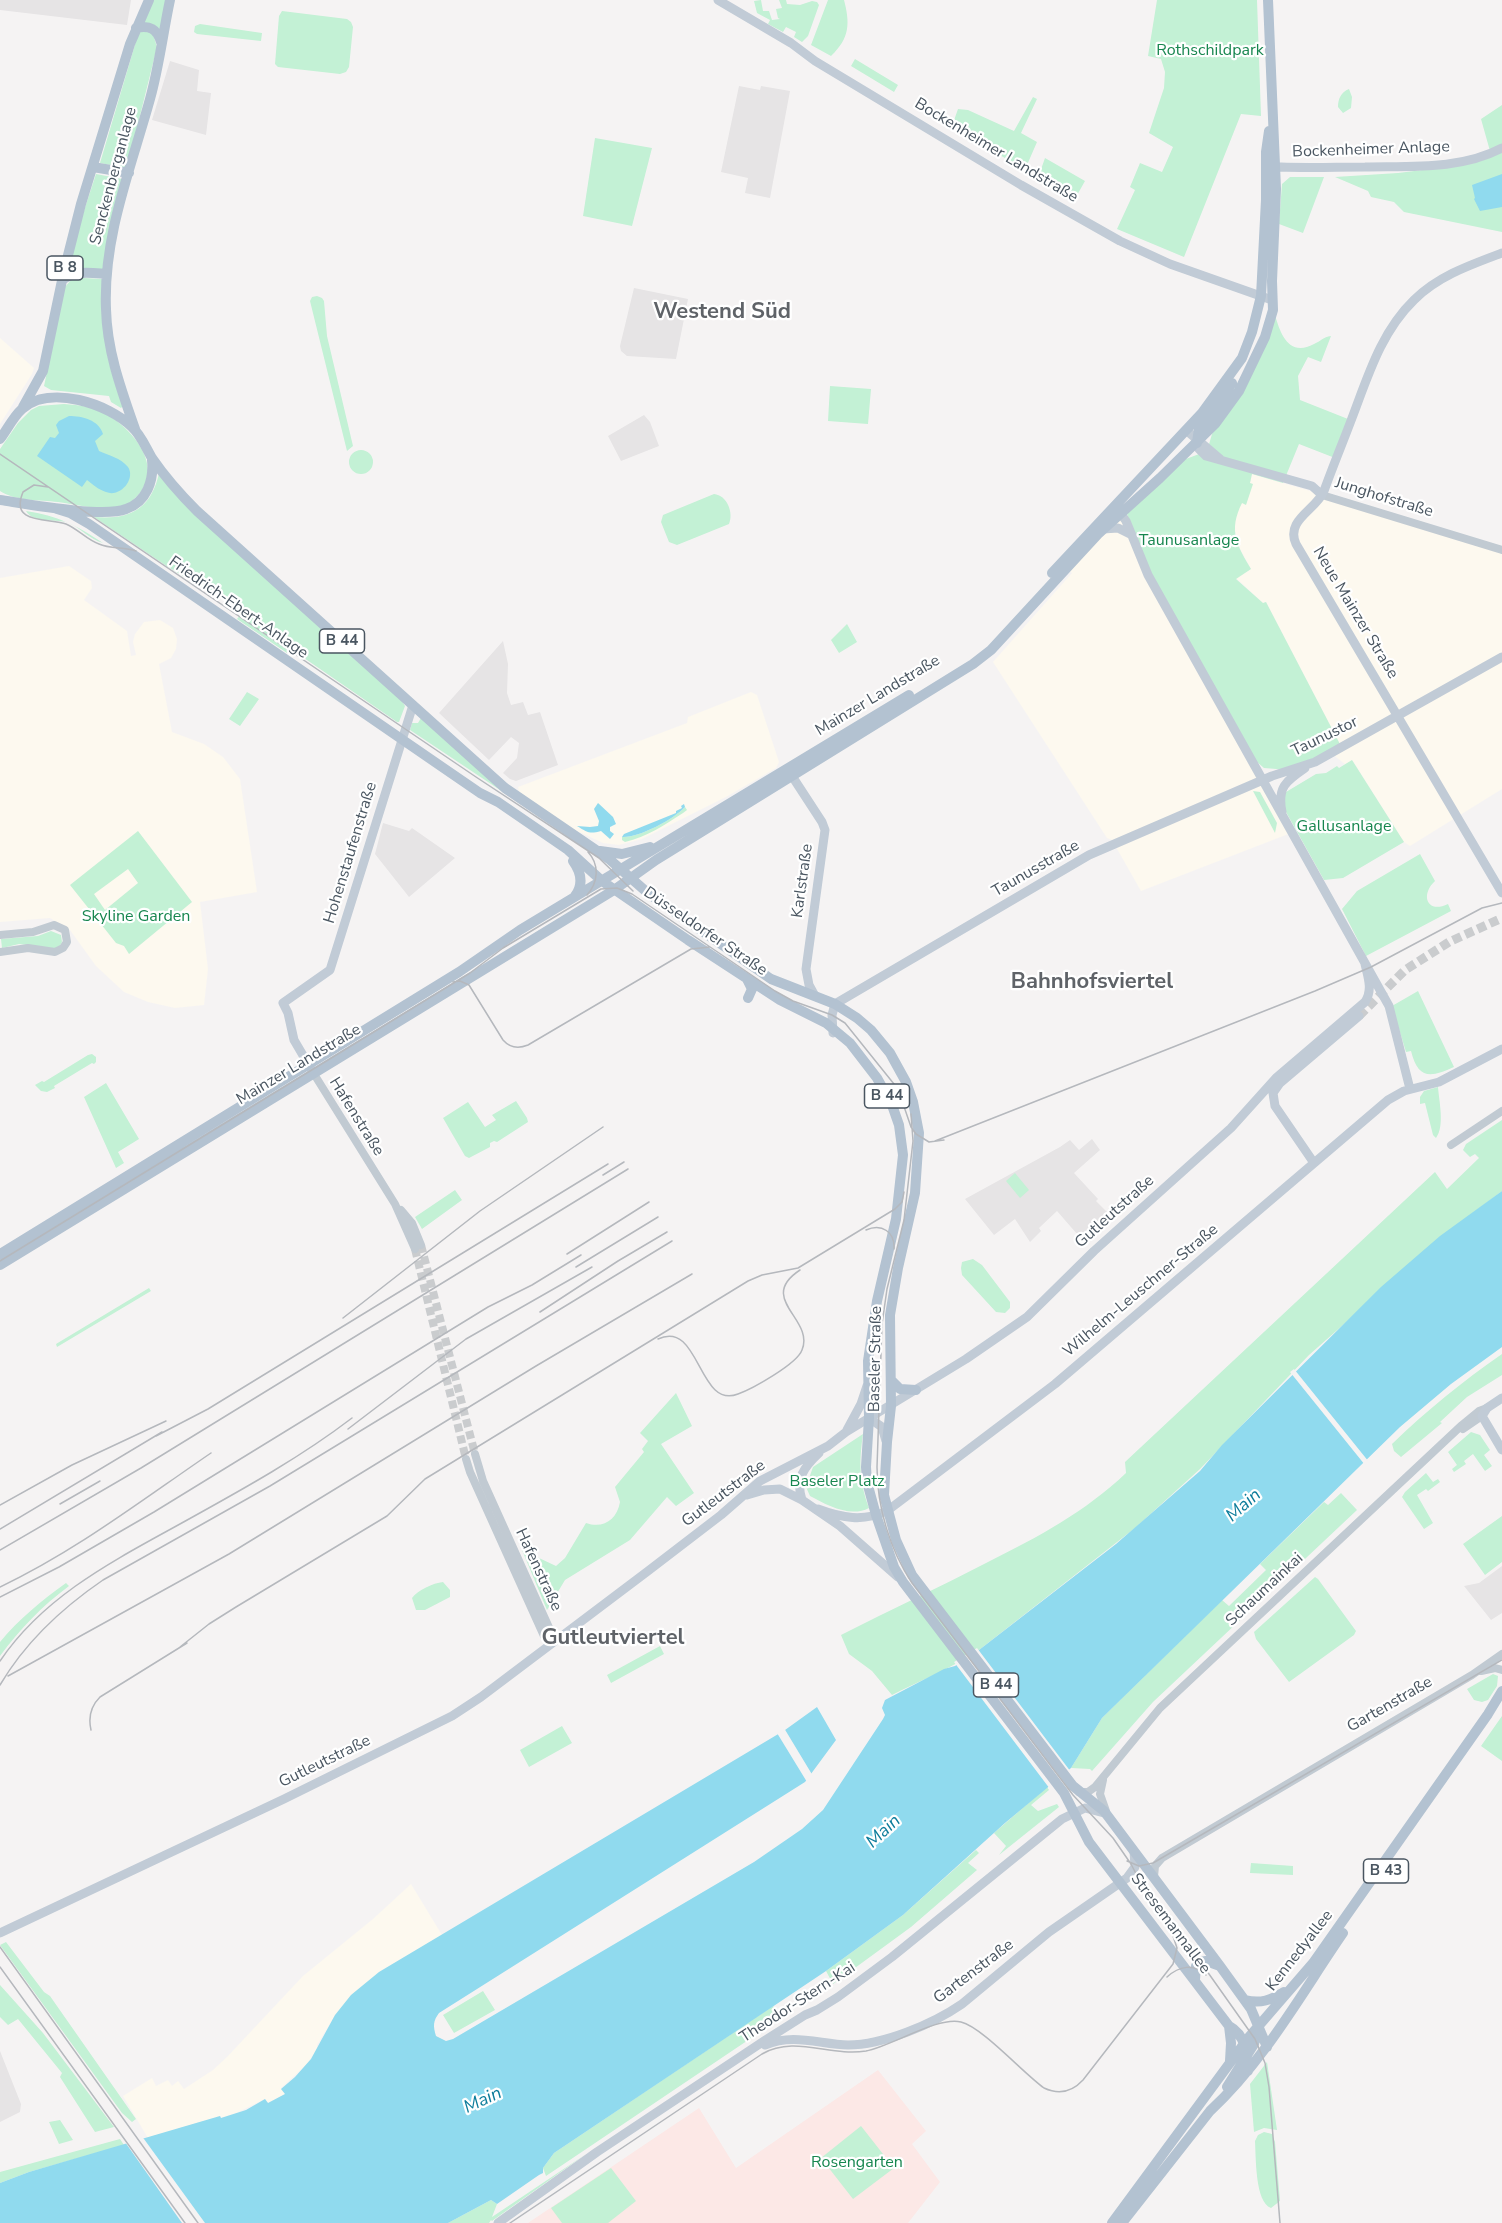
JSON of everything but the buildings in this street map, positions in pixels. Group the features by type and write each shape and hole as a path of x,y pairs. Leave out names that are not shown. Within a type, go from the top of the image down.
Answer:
{"main road":[{"name":"Senckenberganlage","path":"21,410 43,371 75,226 136,28 149,0"},
{"name":"Senckenberganlage","path":"135,429 117,377 108,340 106,274 112,232 153,89 170,0"},
{"name":"Bockenheimer Landstraße","path":"718,0 790,43 818,63 1022,185 1146,254 1267,298"},
{"path":"1118,509 1129,491 1191,439 1209,431 1239,391 1270,325 1267,298 1271,172 1266,152 1273,113 1268,0"},
{"path":"136,28 153,28 162,42"},
{"name":"Bockenheimer Anlage","path":"1267,298 1271,285 1276,189 1271,172 1416,166 1472,160 1485,157 1502,148"},
{"path":"93,167 129,174"},
{"name":"Neue Mainzer Straße","path":"1502,253 1451,273 1423,291 1406,309 1374,360 1322,495 1295,524 1294,540 1498,882 1502,893"},
{"path":"62,280 80,273 106,274"},
{"path":"1178,462 1191,439 1221,401 1236,376 1239,363 1267,298"},
{"path":"21,410 43,400 77,400 114,412 135,429"},
{"name":"B 8","path":"0,440 21,410"},
{"name":"B 8","path":"135,429 151,456"},
{"path":"1118,509 1178,462 1197,455 1209,454 1209,431"},
{"name":"Junghofstraße","path":"1191,439 1198,449 1224,462 1268,472 1312,486 1322,495"},
{"path":"1,499 54,508 110,512 125,510 141,499 148,489 153,474 151,456"},
{"name":"B 44","path":"151,456 167,478 197,511 505,788 594,849 630,878"},
{"name":"Friedrich-Ebert-Anlage","path":"54,508 89,524 606,878"},
{"path":"1118,509 1126,521 1148,575 1391,1012 1410,1089"},
{"name":"Mainzer Landstraße","path":"0,1265 311,1069 520,930 979,651 1106,514 1118,509"},
{"name":"Mainzer Landstraße","path":"0,1254 614,890 980,659 1103,530 1118,509"},
{"path":"1103,530 1118,528 1132,535"},
{"name":"Taunustor","path":"1262,780 1315,762 1502,657"},
{"path":"402,739 413,705"},
{"path":"382,726 397,727 407,724"},
{"name":"Hohenstaufenstraße","path":"311,1069 294,1040 288,1013 283,1003 327,974 333,963 402,739"},
{"path":"1249,757 1263,769 1281,773"},
{"path":"1284,819 1280,791 1283,786 1315,762"},
{"name":"Karlstraße","path":"792,776 825,830 806,969 808,986 815,996"},
{"name":"Taunusstraße","path":"835,1004 1089,855 1262,780"},
{"path":"594,849 616,854 633,852 675,836"},
{"path":"568,850 580,876 581,886 575,896"},
{"path":"606,878 630,878"},
{"name":"B 44","path":"606,878 614,890"},
{"name":"Düsseldorfer Straße","path":"630,878 771,979 815,996"},
{"name":"Düsseldorfer Straße","path":"614,890 747,979 780,1000 811,1015 833,1032"},
{"name":"Gutleutstraße","path":"0,1933 294,1794 452,1716 481,1697 767,1477 828,1446 846,1432 891,1406 1014,1327 1094,1251 1205,1152 1255,1104 1266,1088 1282,1073 1365,1002 1369,996 1370,987 1365,964"},
{"path":"747,979 752,989 748,998"},
{"name":"B 44","path":"815,996 835,1004"},
{"path":"833,1032 832,1015 835,1004"},
{"name":"Baseler Straße","path":"835,1004 871,1030 890,1053 905,1079 913,1102 919,1133 918,1175 892,1302 891,1406 887,1442"},
{"path":"1255,1104 1359,1016"},
{"name":"Baseler Straße","path":"833,1032 850,1043 871,1069 892,1104 900,1125 903,1145 897,1210 877,1301 868,1361 869,1418"},
{"name":"Wilhelm-Leuschner-Straße","path":"882,1513 1055,1383 1388,1100 1410,1089 1439,1082 1502,1049"},
{"path":"1403,1062 1417,1081 1439,1082"},
{"path":"1280,1083 1273,1093 1273,1101 1314,1163"},
{"path":"891,1380 900,1389 916,1390"},
{"path":"846,1432 861,1404 867,1385"},
{"name":"Schaumainkai","path":"1484,1412 1502,1398"},
{"path":"1484,1412 1502,1450"},
{"path":"869,1418 882,1427 887,1442"},
{"name":"B 44","path":"869,1418 867,1482 902,1557 910,1585"},
{"name":"B 44","path":"887,1442 882,1513 894,1567 1076,1789"},
{"path":"802,1500 799,1491 802,1473 812,1460 828,1446"},
{"path":"742,1497 764,1490 780,1489 802,1500 818,1509 910,1585"},
{"path":"818,1509 845,1518 859,1518 882,1513"},
{"name":"Stresemannallee","path":"910,1585 1064,1793 1086,1836 1120,1883 1229,2026 1237,2030 1246,2050"},
{"name":"Kennedyallee","path":"1112,2223 1229,2066 1246,2050 1258,2027 1294,1986 1352,1910 1502,1691"},
{"name":"Kennedyallee","path":"1122,2223 1210,2111 1267,2047 1351,1921 1502,1704"},
{"name":"Stresemannallee","path":"1076,1789 1108,1815 1220,1966 1245,2000 1267,2047"},
{"path":"1074,1811 1087,1808 1108,1815"},
{"name":"Theodor-Stern-Kai","path":"498,2223 597,2152 804,2015 838,1997 892,1957 1037,1837 1074,1811"},
{"name":"Gartenstraße","path":"757,2048 778,2040 800,2038 844,2044 871,2042 911,2030 947,2013 962,2004 1049,1932 1120,1883 1134,1870 1136,1863 1134,1851"},
{"path":"1195,1980 1196,1966 1201,1961 1220,1966"},
{"path":"1245,2000 1268,2001 1294,1986"},
{"path":"800,2038 793,2035 793,2027 811,2013"},
{"path":"1229,2026 1231,2055 1229,2066"},
{"path":"1246,2050 1248,2071"},
{"name":"B 43","path":"1210,2111 1246,2050"}],"street":[{"name":"Junghofstraße","path":"1322,495 1502,550"},
{"path":"0,935 33,932 54,925 64,930 67,942 63,948 55,952 28,948 0,952"},
{"name":"Hafenstraße","path":"311,1069 395,1204 412,1223 418,1247"},
{"path":"1451,1145 1502,1111"},
{"name":"Schaumainkai","path":"1076,1789 1089,1792 1103,1779 1165,1703 1468,1419 1484,1412"},
{"name":"Hafenstraße","path":"475,1454 483,1481 551,1632 551,1643"},
{"name":"Hafenstraße","path":"466,1459 536,1620 544,1636 551,1643"},
{"name":"Gartenstraße","path":"1156,1881 1153,1872 1158,1862 1472,1675 1502,1654"},
{"name":"Gartenstraße","path":"1472,1675 1492,1668 1502,1670"},
{"name":"Schaumainkai","path":"1100,1793 1103,1779"},
{"name":"Stresemannallee","path":"1100,1793 1108,1815"}],"shaded area":[{"path":"0,0 131,0 127,25 0,10"},
{"path":"170,61 199,70 197,91 211,93 206,135 152,120"},
{"path":"739,86 760,90 761,86 790,91 770,198 745,193 748,178 721,172"},
{"path":"634,288 688,299 676,359 627,356 621,351 620,346"},
{"path":"0,338 34,368 0,424"},
{"path":"644,415 650,422 659,446 621,461 608,436"},
{"path":"1252,474 1502,547 1502,789 1410,846 1404,842 1353,761 1345,764 1332,754 1342,748 1266,602 1263,603 1236,578 1251,569 1240,549 1234,528 1235,516 1242,502 1246,504 1252,484 1250,483"},
{"path":"1121,514 1291,833 1141,891 1112,840 1107,838 993,662 1072,573 1067,568"},
{"path":"69,566 91,581 92,588 84,600 127,631 131,656 136,655 133,642 135,634 144,622 160,620 173,628 177,639 176,649 171,658 159,664 172,732 204,744 223,757 240,779 257,892 200,902 208,969 204,1005 175,1008 148,1002 124,992 96,966 70,930 50,918 0,922 0,578"},
{"path":"503,641 508,664 507,693 511,705 523,702 528,715 540,712 558,765 516,781 503,773 517,758 519,743 511,737 489,760 439,713"},
{"path":"751,692 757,695 779,762 776,768 726,797 642,839 619,845 603,843 573,829 519,792 518,787 687,723 688,717"},
{"path":"383,823 409,831 412,828 455,858 409,897 375,854"},
{"path":"1092,1139 1100,1150 1074,1173 1111,1216 1084,1242 1057,1211 1039,1228 1041,1231 1030,1242 1015,1219 994,1235 965,1199 1070,1140 1079,1150"},
{"path":"1502,1566 1502,1613 1491,1620 1464,1586 1479,1583"},
{"path":"411,1884 442,1935 379,1972 335,2015 307,2064 281,2088 285,2094 268,2103 265,2099 221,2118 220,2116 148,2138 123,2096 152,2078 156,2086 168,2080 172,2086 178,2081 184,2089 213,2070 303,1976 373,1919"},
{"path":"0,2051 21,2104 20,2112 0,2122"},
{"path":"878,2070 926,2131 912,2144 940,2182 908,2223 528,2223 699,2108 736,2168"}],"green space":[{"path":"153,0 166,0 160,30 141,24"},
{"path":"761,0 763,11 769,11 772,20 780,19 776,9 782,8 779,0 786,0 787,4 800,5 812,1 817,2 819,5 808,36 802,42 794,37 796,32 786,27 783,32 768,24 770,20 757,13 754,1"},
{"path":"828,0 844,0 848,23 842,43 831,56 811,45"},
{"name":"Rothschildpark","path":"1157,0 1257,0 1261,116 1241,114 1184,257 1117,229 1135,190 1130,187 1140,163 1162,172 1173,147 1149,133 1164,88 1165,72 1161,59 1148,56"},
{"path":"282,11 347,19 351,22 353,27 349,67 346,72 340,74 278,67 275,64 279,16"},
{"path":"200,24 262,33 261,41 197,34 194,32 195,26"},
{"path":"139,31 152,31 157,47 127,168 100,163"},
{"path":"855,59 898,85 894,92 851,66"},
{"path":"1349,89 1352,97 1351,108 1343,113 1338,107 1339,101 1342,94"},
{"path":"1033,97 1037,99 1021,133 1037,142 1023,169 952,126 958,109 968,110 1014,131"},
{"path":"1502,105 1502,144 1490,151 1481,119"},
{"path":"595,138 652,148 632,226 583,216"},
{"path":"1502,150 1502,232 1404,212 1394,202 1371,197 1368,191 1335,177 1455,166"},
{"path":"1045,158 1085,181 1076,197 1039,175"},
{"path":"96,174 122,179 103,269 69,270 79,226"},
{"path":"1290,177 1324,177 1303,233 1279,224 1282,184"},
{"path":"102,279 105,344 123,406 121,408 111,402 109,396 51,390 44,386 65,287 71,280"},
{"path":"317,296 324,301 327,336 353,446 347,451 310,301 312,297"},
{"name":"Taunusanlage","path":"1275,315 1283,336 1292,346 1305,348 1331,336 1321,362 1308,357 1298,376 1300,400 1348,419 1335,458 1299,444 1283,483 1252,474 1250,483 1253,484 1246,505 1242,503 1236,522 1238,545 1251,569 1236,579 1263,603 1266,602 1342,748 1289,770 1264,768 1250,756 1151,574 1127,514 1178,462 1207,451 1215,424"},
{"path":"830,386 871,389 868,424 828,421"},
{"path":"64,404 104,412 127,430 142,450 148,471 146,482 140,493 124,506 111,509 96,508 20,498 0,491 0,449 18,423 31,410 39,406"},
{"path":"361,450 369,454 373,462 369,470 361,474 353,470 349,462 353,454"},
{"path":"159,473 400,698 405,706 399,722 291,649 287,653 237,619 241,614 239,610 165,565 94,517 118,517 137,510 150,496"},
{"path":"714,494 723,498 728,505 731,515 729,524 677,545 669,542 661,522 663,515"},
{"path":"26,511 48,516 67,523 38,519"},
{"path":"73,525 84,531 103,543 93,539"},
{"path":"847,624 857,642 839,653 831,640"},
{"path":"247,692 259,699 240,726 229,719"},
{"path":"421,718 512,798 410,730 412,723 418,723"},
{"name":"Gallusanlage","path":"1352,760 1404,842 1343,878 1324,880 1281,803 1281,795 1316,774 1326,773 1337,766 1339,768"},
{"path":"1253,791 1260,792 1277,823 1275,833"},
{"path":"685,807 687,810 655,830 633,840 625,842 622,840 622,837 656,827"},
{"name":"Skyline Garden","path":"138,831 192,902 129,954 124,946 116,943 70,885","holes":["128,869 138,883 105,910 94,894"]},
{"name":"Gallusanlage","path":"1420,854 1435,881 1428,892 1428,902 1435,907 1448,904 1451,911 1366,956 1342,909 1357,891"},
{"path":"51,931 61,935 62,942 58,949 19,944 2,948 1,939 38,936"},
{"path":"1418,991 1454,1067 1438,1073 1426,1074 1421,1071 1411,1051 1406,1052 1392,1006"},
{"path":"92,1054 96,1057 94,1064 92,1063 54,1086 55,1088 47,1092 41,1091 35,1085 44,1082"},
{"path":"106,1083 139,1139 118,1152 124,1163 116,1168 84,1097"},
{"path":"1438,1087 1441,1120 1436,1138 1433,1135 1425,1103 1420,1104 1420,1097 1424,1091"},
{"path":"516,1101 528,1122 497,1142 490,1143 490,1147 469,1158 465,1156 443,1118 468,1102 485,1127 496,1120 492,1115"},
{"path":"1502,1120 1502,1191 1447,1233 1309,1355 1200,1469 1135,1528 979,1650 892,1695 872,1671 849,1654 841,1635 1025,1543 1078,1512 1110,1487 1126,1473 1125,1462 1435,1172 1447,1189 1479,1158 1475,1154 1470,1157 1463,1150 1466,1144"},
{"path":"1015,1173 1029,1190 1020,1198 1006,1181"},
{"path":"455,1190 462,1200 422,1229 415,1217"},
{"path":"973,1259 982,1265 1010,1302 1010,1308 1005,1313 996,1312 962,1275 962,1262"},
{"path":"149,1288 151,1291 57,1347 56,1344"},
{"path":"1502,1354 1502,1375 1467,1397 1440,1422 1442,1423 1401,1457 1394,1451 1392,1444 1418,1420"},
{"path":"676,1393 692,1426 661,1444 694,1493 676,1506 667,1497 630,1540 565,1580 547,1610 522,1550 556,1566 565,1558 586,1523 603,1524 616,1514 620,1502 615,1487 644,1452 642,1449 648,1441 640,1433"},
{"path":"1471,1432 1480,1435 1490,1450 1484,1455 1492,1466 1485,1471 1473,1454 1464,1461 1466,1464 1454,1472 1452,1469 1457,1465 1448,1452"},
{"name":"Baseler Platz","path":"863,1434 861,1471 863,1489 869,1508 862,1511 846,1511 810,1496 806,1487 813,1467"},
{"path":"1426,1473 1433,1482 1438,1479 1440,1482 1428,1491 1426,1489 1417,1495 1433,1523 1424,1529 1402,1497"},
{"path":"1341,1493 1357,1510 1153,1702 1092,1771 1071,1768 1102,1718 1222,1600 1229,1606 1266,1570 1260,1564 1324,1502 1328,1505"},
{"path":"1502,1516 1502,1562 1485,1575 1463,1544"},
{"path":"1315,1577 1356,1631 1354,1635 1289,1682 1256,1639 1254,1632"},
{"path":"443,1582 450,1590 450,1597 425,1610 416,1610 412,1598 426,1587"},
{"path":"66,1583 69,1586 32,1618 0,1656 0,1642 7,1634"},
{"path":"660,1646 664,1654 611,1683 607,1675"},
{"path":"1493,1674 1498,1676 1497,1686 1488,1700 1482,1702 1474,1700 1467,1689"},
{"path":"1502,1716 1502,1761 1481,1746"},
{"path":"562,1726 572,1743 529,1767 520,1750"},
{"path":"1047,1787 1049,1790 1031,1805 1038,1811 1057,1804 1059,1807 999,1855 1006,1846 994,1833"},
{"path":"976,1850 979,1853 968,1863 977,1870 911,1927 833,1984 826,1971 903,1915"},
{"path":"1251,1863 1293,1866 1293,1875 1250,1873"},
{"path":"6,1942 44,1992 50,1996 136,2119 132,2122 122,2113 0,1945"},
{"path":"0,1985 43,2033 114,2127 95,2132 60,2077 62,2073 18,2019 8,2025 0,2017"},
{"path":"483,1991 495,2010 454,2033 443,2015"},
{"path":"773,2006 781,2018 546,2176 543,2168 554,2153"},
{"path":"1267,2062 1277,2130 1264,2128 1254,2132 1250,2084"},
{"path":"60,2120 73,2140 59,2144 49,2122"},
{"name":"Rosengarten","path":"861,2126 894,2168 853,2199 821,2158"},
{"path":"1264,2132 1272,2134 1275,2142 1280,2201 1271,2208 1266,2204 1259,2189 1256,2168 1255,2141 1258,2135"},
{"path":"120,2139 124,2145 29,2172 0,2183 0,2172"},
{"path":"586,2154 489,2223 448,2223 491,2200 497,2204 492,2217"},
{"path":"611,2168 636,2201 608,2223 562,2223 551,2208"}],"water":[{"path":"1502,174 1502,207 1480,211 1474,199 1472,185"},
{"path":"69,416 84,418 98,425 103,434 95,441 99,451 118,459 128,467 130,477 121,490 106,492 87,480 82,487 37,456 50,437 55,438 59,433 56,425 59,421"},
{"path":"598,803 613,817 616,824 610,827 610,831 614,834 610,839 601,831 589,832 577,826 598,826 599,821 594,809"},
{"path":"684,804 685,807 680,812 656,827 622,837 624,834 676,813"},
{"name":"Main","path":"1502,1191 1502,1347 1451,1384 1400,1427 1102,1718 1071,1768 1005,1823 903,1915 826,1971 554,2153 543,2168 543,2173 497,2204 491,2200 448,2223 0,2223 0,2183 29,2172 220,2116 221,2118 246,2110 265,2099 268,2103 285,2094 281,2089 311,2059 335,2015 351,1995 379,1972 785,1730 817,1707 836,1740 805,1782 439,2013 434,2024 436,2036 446,2041 453,2039 754,1862 802,1829 823,1810 883,1719 885,1715 882,1708 885,1700 944,1669 955,1666 979,1650 1116,1544 1200,1471 1222,1445 1381,1287 1440,1236"}],"pier":[{"path":"1294,1369 1369,1462 1365,1465 1290,1372"},
{"path":"977,1648 1071,1772 1050,1789 954,1662"},
{"path":"784,1728 813,1776 807,1782 777,1733"},
{"path":"142,2137 205,2223 182,2223 125,2142"}],"tunnel":[{"path":"1359,1016 1405,970 1449,942 1502,918"},
{"path":"421,1245 475,1454"},
{"path":"415,1249 466,1459"}],"tram line":[{"path":"0,454 599,858 633,891"},
{"path":"48,487 34,485 23,492 20,503 21,510 26,515 66,524 103,546 136,551"},
{"path":"587,895 596,874 596,868 588,852"},
{"path":"0,1261 470,973 503,948 601,889 617,888 632,894 775,991 793,1001 832,1015 845,1023 898,1089 911,1127 916,1134 929,1142 944,1140"},
{"path":"935,1141 1315,991 1371,967 1482,908 1502,903"},
{"path":"453,982 460,981 469,985 503,1040 511,1046 521,1047 691,949 710,947"},
{"path":"911,1114 913,1141 904,1220 887,1289 882,1324 877,1467 879,1497 886,1528 897,1557 912,1583 1073,1795 1113,1838 1131,1864 1145,1891 1209,1974 1255,2039 1265,2063 1269,2087 1280,2223"},
{"path":"180,1647 209,1624 387,1516 425,1479 748,1281 762,1275 798,1268 895,1209 902,1202 904,1192"},
{"path":"866,1230 872,1228 886,1230 892,1238 894,1249"},
{"path":"658,1339 672,1336 683,1341 706,1378 715,1389 725,1395 745,1391 783,1369 802,1350 804,1339 801,1328 789,1309 784,1290 788,1280 800,1270"},
{"path":"91,1730 91,1712 100,1697 187,1643"},
{"path":"1127,1861 1139,1866 1153,1863 1502,1660"},
{"path":"510,2223 762,2054 774,2049 800,2046 839,2051 866,2051 940,2023 961,2022 980,2032 1044,2088 1060,2092 1070,2090 1083,2080 1173,1964 1177,1948 1172,1933"},
{"path":"1167,1977 1176,1970 1186,1967 1192,1967 1206,1975"}],"railway":[{"path":"343,1318 480,1211 603,1127"},
{"path":"603,1175 624,1162"},
{"path":"156,1436 208,1409 608,1164"},
{"path":"0,1550 141,1468 628,1169"},
{"path":"567,1254 649,1202"},
{"path":"576,1267 658,1217"},
{"path":"540,1312 667,1232"},
{"path":"0,1685 21,1654 46,1626 103,1580 270,1486 672,1241"},
{"path":"0,1597 59,1567 154,1512 488,1307 532,1285 581,1255"},
{"path":"348,1429 466,1339 592,1267"},
{"path":"8,1676 229,1554 536,1366 692,1274"},
{"path":"0,1661 18,1637 39,1616 86,1579 136,1548 231,1496 313,1446 352,1418"},
{"path":"0,1505 72,1465 166,1421"},
{"path":"0,1529 162,1432"},
{"path":"0,1587 82,1541 211,1453"},
{"path":"60,1504 100,1481"},
{"path":"0,1947 198,2223"},
{"path":"0,1967 185,2223"}],"district":[{"name":"Westend Süd","path":"722,313"},
{"name":"Bahnhofsviertel","path":"1092,983"},
{"name":"Gutleutviertel","path":"613,1639"}]}
